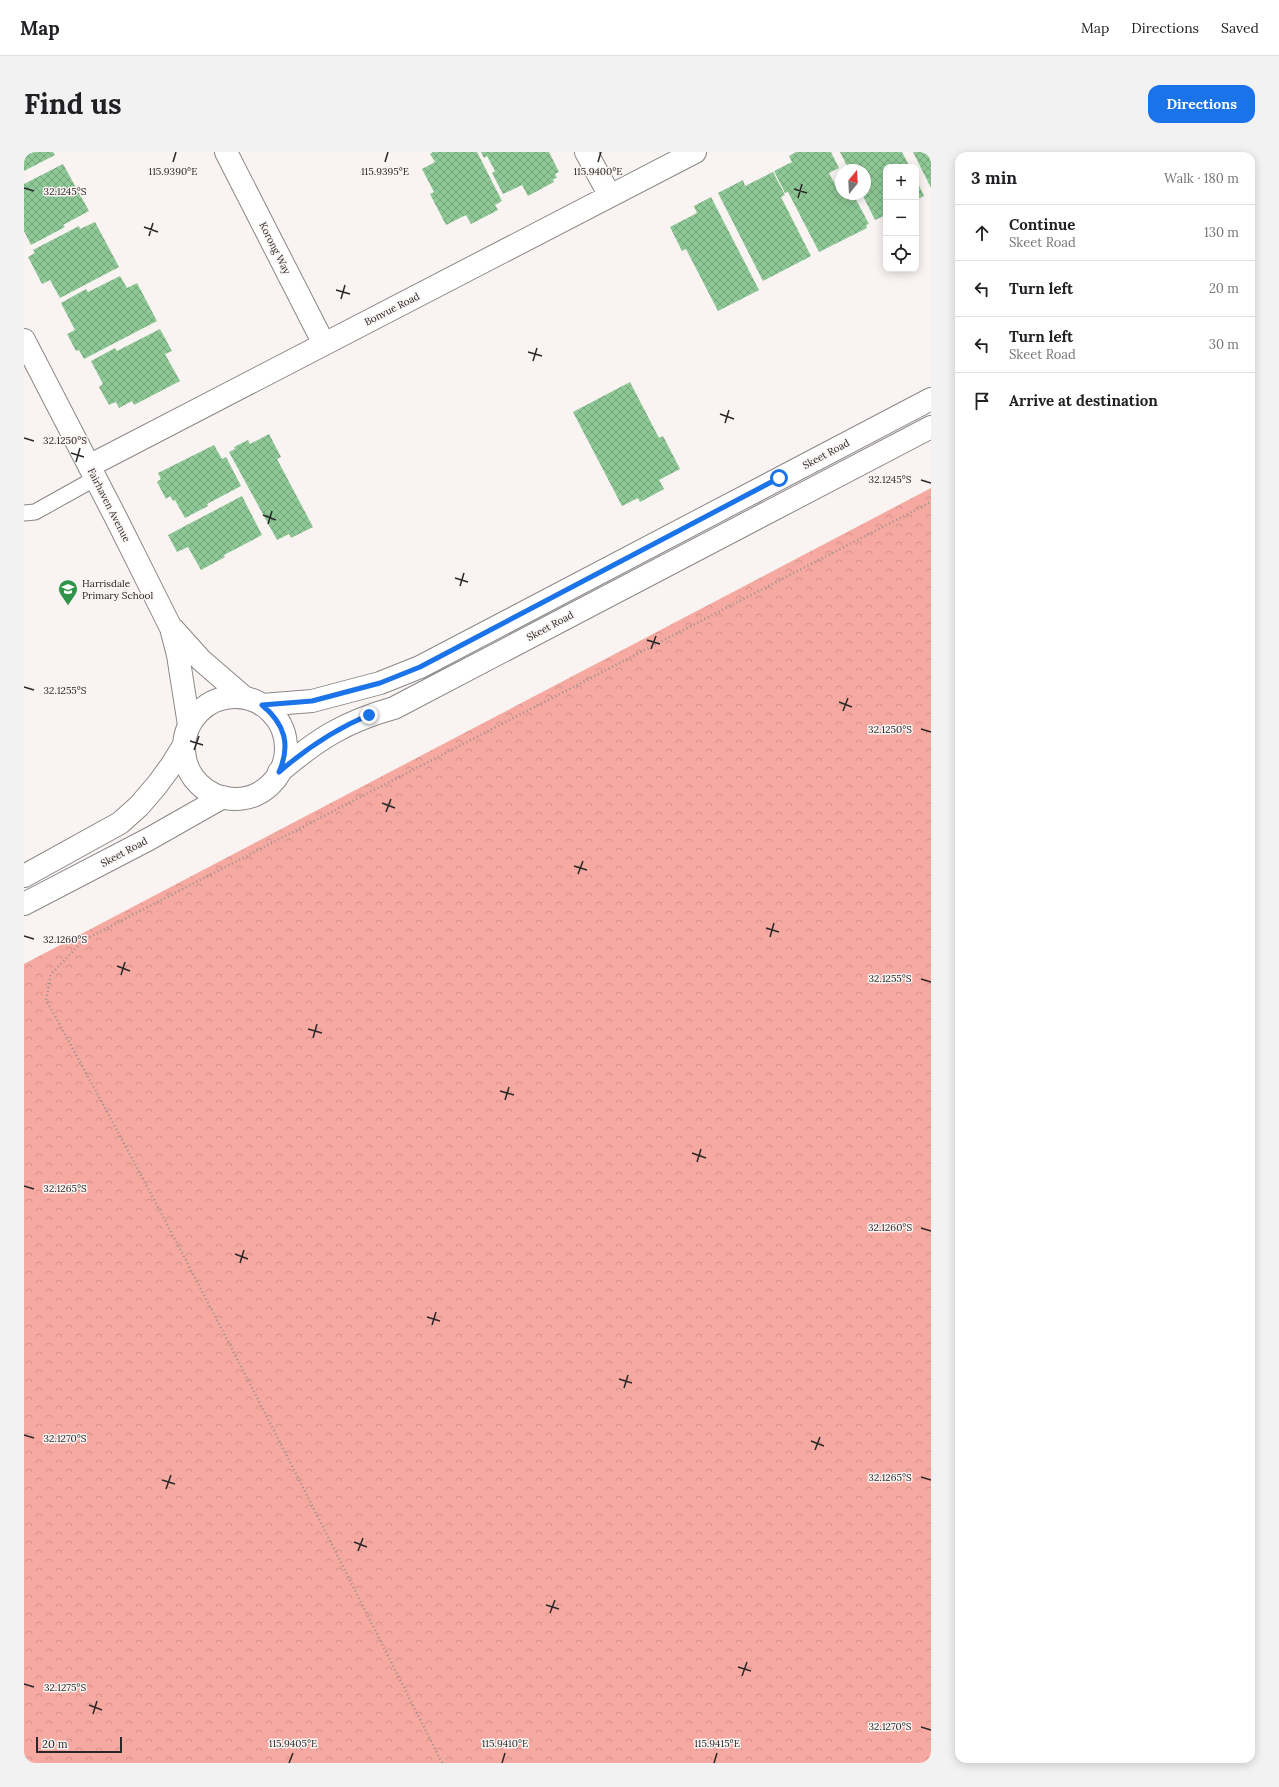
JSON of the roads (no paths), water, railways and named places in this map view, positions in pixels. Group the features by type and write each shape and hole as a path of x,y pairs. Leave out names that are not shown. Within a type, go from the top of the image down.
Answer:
{"street":[{"name":"Korong Way","path":"226,152 324,344"},
{"path":"586,152 610,196"},
{"name":"Bonvue Road","path":"92,472 324,344 695,152"},
{"name":"Fairhaven Avenue","path":"24,340 171,628 178,655 186,735"},
{"name":"Skeet Road","path":"254,702 312,701 380,683 420,667 931,399"},
{"name":"Skeet Road","path":"279,772 308,748 346,724 369,715 394,708 931,427"},
{"name":"Fairhaven Avenue","path":"171,628 201,660 254,702"},
{"path":"24,876 120,823 157,786 171,766 186,735 203,708 212,702 234,697 254,702 274,716 283,730 286,752 279,772 268,787 242,798 223,798 202,787 188,768 184,756 186,735"},
{"name":"Skeet Road","path":"24,904 149,839 223,798"}],"lane":[{"path":"24,514 35,512 92,472"}],"place":[{"name":"Harrisdale Primary School","path":"68,606"}]}
